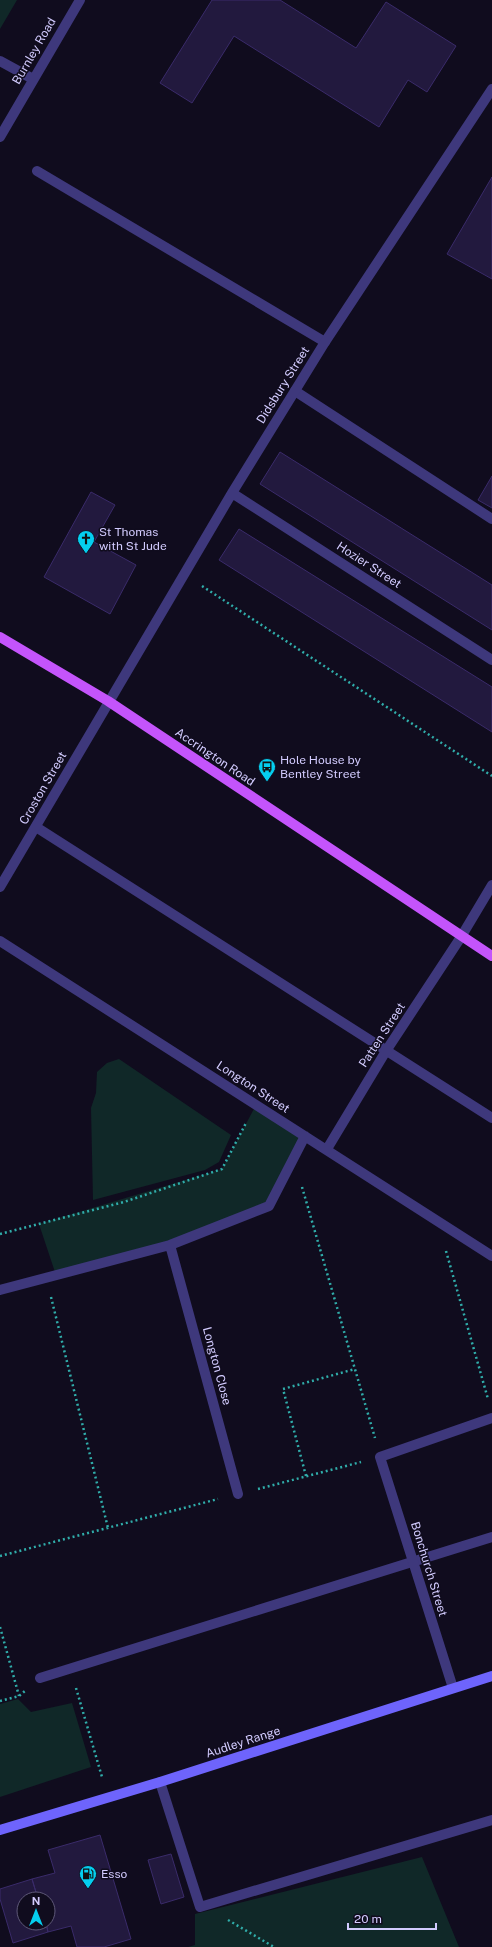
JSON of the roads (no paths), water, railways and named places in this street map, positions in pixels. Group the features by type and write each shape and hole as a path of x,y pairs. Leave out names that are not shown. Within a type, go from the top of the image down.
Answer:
{"main road":[{"name":"Accrington Road","path":"0,637 108,701 461,937 492,956"}],"street":[{"name":"Burnley Road","path":"0,137 80,0"},
{"path":"0,61 33,79"},
{"name":"Didsbury Street","path":"108,701 185,575 232,493 325,342 492,89"},
{"path":"37,171 325,342"},
{"path":"295,391 492,519"},
{"name":"Hozier Street","path":"232,493 492,660"},
{"name":"Croston Street","path":"0,887 108,701"},
{"path":"36,827 492,1118"},
{"name":"Patten Street","path":"327,1149 386,1050 461,937 492,884"},
{"name":"Longton Street","path":"0,941 492,1256"},
{"path":"0,1290 170,1244 269,1206 305,1136"},
{"name":"Longton Close","path":"170,1244 238,1494"},
{"name":"Bonchurch Street","path":"453,1688 380,1457 492,1418"},
{"path":"40,1678 492,1537"},
{"name":"Audley Range","path":"0,1830 108,1796 160,1782 492,1676"},
{"path":"160,1782 200,1907 492,1820"}],"place":[{"name":"St Thomas with St Jude","path":"86,554"},
{"name":"Hole House by Bentley Street","path":"267,782"},
{"name":"Esso","path":"88,1889"}]}
